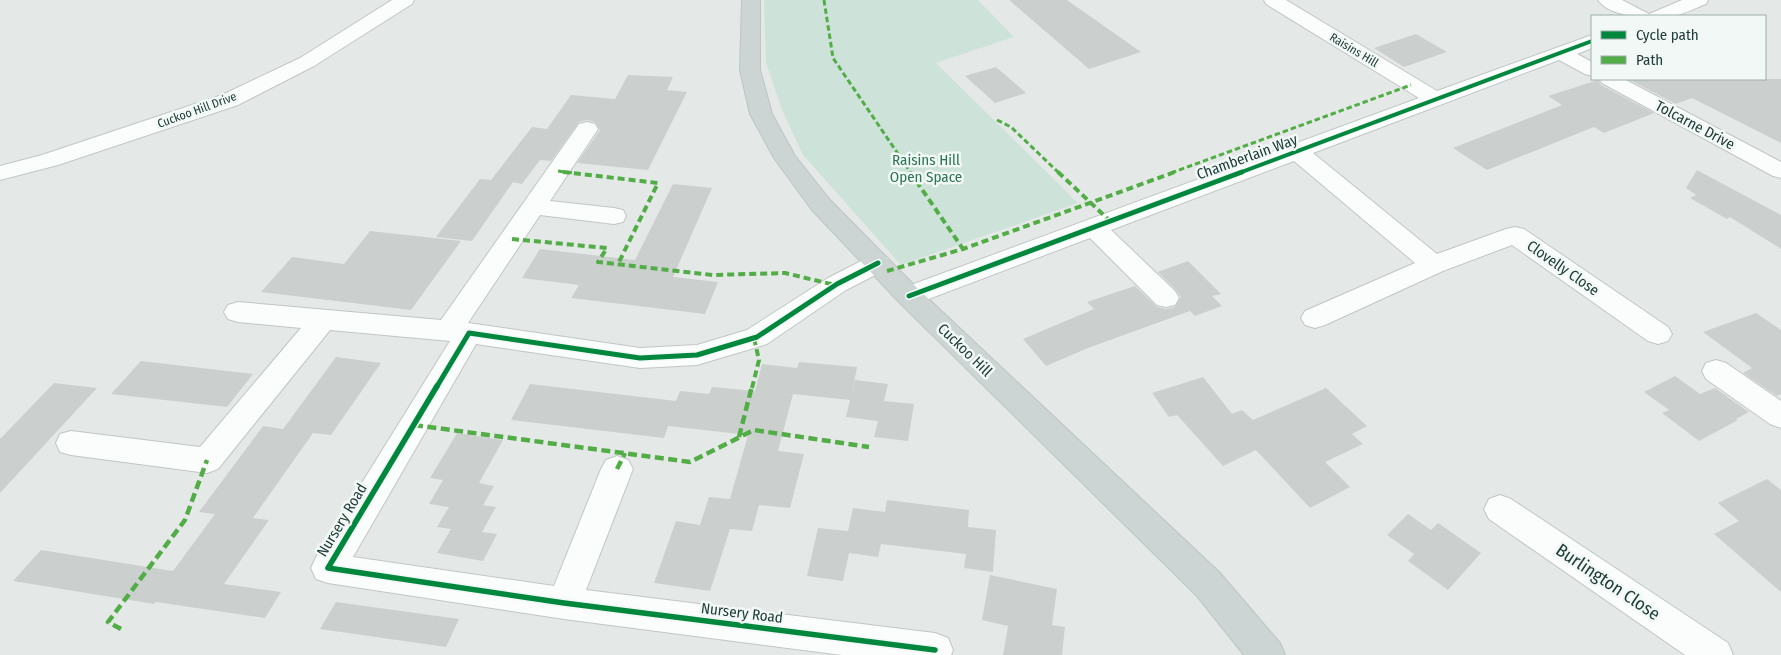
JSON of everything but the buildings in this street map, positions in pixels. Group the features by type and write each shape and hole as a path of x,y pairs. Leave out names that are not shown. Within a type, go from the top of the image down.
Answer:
{"main road":[{"name":"Cuckoo Hill","path":"752,0 750,70 761,114 784,158 821,205 909,296 1208,584 1267,655"}],"street":[{"name":"Cuckoo Hill Drive","path":"0,173 50,160 230,100 307,62 405,0"},
{"name":"Raisins Hill","path":"1273,0 1435,100"},
{"path":"1607,0 1639,15"},
{"path":"1660,15 1699,0"},
{"name":"Chamberlain Way","path":"909,296 1092,226 1297,152 1591,41"},
{"path":"1560,53 1591,69"},
{"name":"Tolcarne Drive","path":"1611,80 1781,171"},
{"name":"Nursery Road","path":"587,129 533,207 458,332 328,568 564,603 935,650"},
{"path":"1297,152 1434,265"},
{"path":"533,207 614,216"},
{"path":"1092,226 1166,298"},
{"name":"Clovelly Close","path":"1315,318 1434,265 1515,235 1658,334"},
{"path":"238,312 458,332 640,358 697,355 757,337 837,284 878,262"},
{"path":"71,443 207,460 323,320"},
{"path":"1716,371 1781,416"},
{"path":"564,603 617,469"},
{"name":"Burlington Close","path":"1500,509 1715,655"}],"green space":[{"name":"Raisins Hill Open Space","path":"764,0 978,0 1014,37 936,63 1078,203 901,265 803,155 782,110 766,63"}],"marked path":[{"path":"824,0 833,58 963,249"},
{"path":"887,271 963,249 1411,85"},
{"path":"997,120 1011,127 1109,220"},
{"path":"558,171 658,183 619,262"},
{"path":"512,239 607,248 598,262 713,275 785,273 835,285"},
{"path":"739,437 759,360 754,338"},
{"path":"414,425 690,462 754,430 869,447"},
{"path":"617,469 625,453"},
{"path":"121,629 108,622 185,520 207,460"}],"cycle path":[{"path":"909,296 1591,41"},
{"path":"878,263 837,284 757,337 697,355 640,358 469,333 328,568 564,603 935,650"}]}
